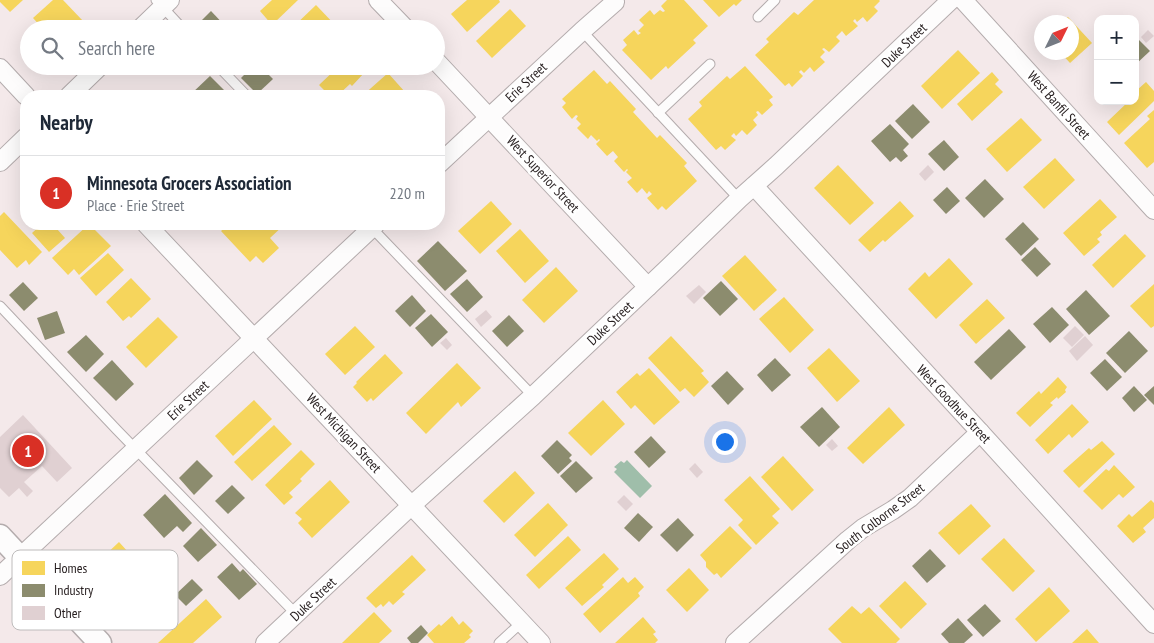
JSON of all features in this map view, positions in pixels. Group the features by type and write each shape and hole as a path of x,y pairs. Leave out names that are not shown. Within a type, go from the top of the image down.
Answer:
{"street":[{"path":"378,0 397,20"},
{"name":"West Banfil Street","path":"964,0 1154,210"},
{"path":"148,20 163,2"},
{"name":"Erie Street","path":"445,158 612,2"},
{"name":"Duke Street","path":"265,643 412,505 533,396 738,199 776,166 943,4"},
{"path":"0,68 20,90"},
{"name":"West Superior Street","path":"445,71 648,287"},
{"path":"75,90 91,75"},
{"path":"0,162 20,143"},
{"name":"West Goodhue Street","path":"754,186 1154,624"},
{"name":"West Michigan Street","path":"152,230 541,643"},
{"name":"Erie Street","path":"27,550 255,338 367,230"},
{"name":"South Colborne Street","path":"735,643 848,540 863,528 910,498 980,432"},
{"path":"0,536 13,550"},
{"name":"Erie Street","path":"0,576 12,565"},
{"path":"88,630 100,643"}],"lane":[{"path":"758,17 775,0"},
{"path":"163,2 176,20"},
{"path":"582,31 738,199"},
{"path":"658,112 710,64"},
{"path":"227,75 241,90"},
{"path":"377,230 533,396"},
{"path":"0,306 296,614"},
{"path":"500,643 522,622"}],"shaded area":[{"path":"627,460 652,486 640,498 614,472 617,469 614,467 621,461 624,463"}],"building: Homes":[{"path":"0,0 23,0 10,12"},
{"path":"53,0 63,0 82,20 35,20 33,18"},
{"path":"272,0 298,0 277,20 268,20 260,11"},
{"path":"467,0 499,0 500,2 467,32 451,14"},
{"path":"667,0 684,0 708,26 693,40 696,43 668,69 666,66 651,80 622,50 627,45 623,40 634,30 638,35 641,33 638,31 644,25 639,20 650,10 654,15 660,10 665,11 661,6"},
{"path":"703,0 742,0 736,6 734,4 719,17"},
{"path":"814,0 880,1 874,7 878,11 867,22 863,17 857,22 855,19 853,21 858,26 846,36 842,31 836,37 840,41 829,52 824,48 822,49 825,52 820,57 825,62 814,72 810,67 804,73 801,70 799,72 803,76 792,87 789,83 785,86 755,55 769,42 766,39 794,12 798,15"},
{"path":"316,5 330,20 300,20"},
{"path":"510,9 526,26 492,58 476,41"},
{"path":"1079,29 1092,43 1079,55"},
{"path":"958,50 980,73 942,109 921,86"},
{"path":"745,66 773,97 769,100 773,105 762,115 758,111 756,112 758,115 753,120 757,125 747,135 742,130 736,136 734,133 731,136 736,140 725,150 721,146 716,150 688,119 702,106 699,102 727,76 730,79"},
{"path":"594,70 607,84 610,81 636,109 633,112 657,138 660,135 687,163 684,166 697,181 666,210 662,206 658,210 647,198 652,194 649,191 647,194 642,188 637,193 627,182 632,178 626,172 628,170 624,172 614,161 618,157 613,151 607,156 596,144 599,139 597,141 591,135 588,139 577,128 581,124 576,119 578,116 576,115 572,119 562,107 566,103 562,99"},
{"path":"992,72 999,80 995,84 1003,92 972,121 957,104"},
{"path":"330,75 362,75 352,86 350,84 344,90 324,90 319,85"},
{"path":"386,75 390,75 403,90 369,90"},
{"path":"1146,82 1154,91 1154,101 1119,135 1107,122 1125,105 1139,105 1139,88"},
{"path":"1154,110 1154,162 1147,168 1124,143 1150,119 1147,116"},
{"path":"1021,118 1042,140 1007,172 986,149"},
{"path":"1055,158 1075,180 1044,209 1023,187"},
{"path":"838,165 874,203 850,225 814,188"},
{"path":"1100,199 1117,217 1100,232 1102,235 1097,239 1100,242 1084,256 1063,233"},
{"path":"491,201 512,224 480,254 458,231"},
{"path":"900,201 914,216 885,242 883,240 870,252 858,240"},
{"path":"4,212 42,252 29,265 26,260 17,268 0,250 0,216"},
{"path":"520,229 549,261 525,283 496,251"},
{"path":"35,230 58,230 65,238 49,252 32,233"},
{"path":"82,230 95,230 111,246 79,275 74,269 68,275 52,258"},
{"path":"279,230 270,238 279,248 263,263 256,256 250,262 221,231"},
{"path":"1125,234 1146,256 1113,288 1092,265"},
{"path":"108,253 124,270 96,296 80,278"},
{"path":"745,255 777,290 754,311 722,276"},
{"path":"949,258 973,284 936,319 908,289 925,272 929,277"},
{"path":"556,267 578,291 544,323 522,300"},
{"path":"131,278 151,299 131,318 129,316 123,321 106,302"},
{"path":"1154,284 1154,326 1151,328 1130,306"},
{"path":"784,297 814,330 790,353 759,319"},
{"path":"987,299 1005,318 976,344 959,325"},
{"path":"158,317 178,337 146,368 126,347"},
{"path":"355,326 375,347 345,375 325,354"},
{"path":"671,336 704,371 701,373 709,382 694,397 685,388 680,392 648,358"},
{"path":"829,348 860,381 837,402 807,368"},
{"path":"385,354 403,373 373,401 371,398 367,402 353,387"},
{"path":"457,363 481,388 461,407 458,402 426,434 406,413"},
{"path":"649,368 680,402 654,425 635,405 631,409 616,392 637,373 640,376"},
{"path":"1058,377 1067,387 1066,392 1050,403 1053,405 1030,427 1016,413 1039,391 1041,394"},
{"path":"254,400 272,419 233,456 215,436"},
{"path":"603,400 625,424 591,456 568,433"},
{"path":"1072,404 1089,422 1072,438 1069,434 1048,454 1035,440"},
{"path":"889,407 905,425 863,464 847,448"},
{"path":"274,425 292,444 252,481 234,462"},
{"path":"1102,441 1115,454 1079,488 1063,471 1089,448 1091,450"},
{"path":"301,450 315,464 300,479 302,481 289,493 293,497 284,505 265,485"},
{"path":"783,456 814,490 792,511 761,477"},
{"path":"1114,465 1135,487 1123,498 1119,494 1102,510 1083,491 1106,469 1109,471"},
{"path":"515,471 535,493 504,523 483,501"},
{"path":"750,476 780,509 772,516 779,523 756,545 738,525 743,520 724,500"},
{"path":"330,480 350,502 312,538 298,523 302,519 295,513"},
{"path":"1151,500 1154,503 1154,518 1143,528 1146,532 1133,543 1117,526 1129,514 1132,517"},
{"path":"548,503 568,525 535,557 514,535"},
{"path":"971,504 991,526 959,555 938,533"},
{"path":"730,526 752,548 721,578 717,573 714,575 706,567 706,562 700,555"},
{"path":"568,536 581,550 539,589 526,575"},
{"path":"1004,538 1035,571 1013,592 981,559"},
{"path":"119,542 126,550 110,550"},
{"path":"604,553 619,569 602,585 604,587 582,606 565,588"},
{"path":"412,555 426,570 402,592 405,594 393,605 389,601 383,607 381,604 376,608 366,598"},
{"path":"689,568 709,590 687,612 666,590"},
{"path":"623,577 628,583 635,577 644,587 638,593 640,596 600,633 583,614"},
{"path":"905,581 927,604 901,629 879,606"},
{"path":"1049,587 1070,611 1036,642 1015,619"},
{"path":"206,599 222,617 193,643 158,643 172,630 178,630 178,625"},
{"path":"852,606 861,614 869,607 900,639 896,643 842,643 828,629"},
{"path":"374,612 392,631 379,643 342,643"},
{"path":"452,616 459,625 463,621 473,631 469,635 471,637 464,643 434,643 427,635"},
{"path":"643,617 656,632 653,634 658,640 655,643 615,643"},
{"path":"1087,629 1099,643 1072,643"}],"building: Industry":[{"path":"211,11 220,20 202,20"},
{"path":"1139,40 1150,51 1139,61"},
{"path":"244,75 269,75 273,79 261,90 253,90 241,78"},
{"path":"210,76 224,90 195,90"},
{"path":"913,104 930,122 912,139 895,121"},
{"path":"890,124 909,144 903,150 908,156 901,162 896,157 890,162 871,141"},
{"path":"944,140 959,157 944,171 928,154"},
{"path":"985,179 1004,199 984,218 965,198"},
{"path":"947,187 960,201 946,214 933,200"},
{"path":"1023,222 1039,239 1021,256 1005,239"},
{"path":"438,241 467,271 445,291 417,261"},
{"path":"1035,247 1051,264 1037,277 1021,260"},
{"path":"467,279 483,297 467,312 450,294"},
{"path":"721,281 738,299 720,316 703,298"},
{"path":"23,282 38,298 24,311 9,295"},
{"path":"1086,290 1110,316 1089,335 1066,309"},
{"path":"412,295 426,311 410,327 395,311"},
{"path":"1052,307 1069,325 1050,343 1033,324"},
{"path":"57,311 65,333 45,340 37,318"},
{"path":"431,314 448,332 432,347 415,328"},
{"path":"509,315 524,331 507,347 492,331"},
{"path":"1009,329 1026,347 991,380 974,362"},
{"path":"1129,331 1148,351 1125,373 1106,353"},
{"path":"86,335 104,354 86,372 67,352"},
{"path":"775,358 791,375 772,392 757,375"},
{"path":"1105,359 1122,377 1107,391 1090,373"},
{"path":"112,360 134,384 116,401 93,378"},
{"path":"727,371 744,389 728,405 711,386"},
{"path":"1134,386 1147,400 1134,412 1122,398"},
{"path":"1154,386 1154,405 1144,395"},
{"path":"822,407 840,427 819,447 800,427"},
{"path":"651,436 666,452 649,468 634,452"},
{"path":"557,440 572,455 569,458 572,461 558,474 541,456"},
{"path":"197,460 213,476 194,495 179,478"},
{"path":"576,461 593,478 576,493 560,476"},
{"path":"232,485 245,498 228,514 215,501"},
{"path":"165,494 192,523 183,532 177,526 164,538 143,515"},
{"path":"638,513 653,527 639,542 624,528"},
{"path":"678,518 694,535 677,552 660,535"},
{"path":"201,528 217,545 198,562 183,546"},
{"path":"930,549 946,566 927,583 912,566"},
{"path":"232,563 240,572 243,569 257,584 239,600 217,577"},
{"path":"192,579 203,590 186,606 178,598 178,592"},
{"path":"985,604 1001,621 983,637 967,620"},
{"path":"958,618 973,635 964,643 949,643 941,634"},
{"path":"421,625 428,633 418,643 411,643 407,638"}],"building: Other":[{"path":"1148,30 1154,36 1146,43 1141,37"},
{"path":"928,165 934,172 925,181 919,174"},
{"path":"699,285 706,292 694,304 686,296"},
{"path":"486,310 492,317 481,327 475,319"},
{"path":"1075,326 1084,335 1072,347 1063,338"},
{"path":"1085,336 1093,345 1077,361 1069,351"},
{"path":"446,338 452,345 447,350 440,343"},
{"path":"23,415 72,468 57,482 42,466 24,482 33,491 27,497 19,488 9,497 0,488 0,437"},
{"path":"832,439 838,446 832,451 826,445"},
{"path":"695,463 703,472 697,478 689,469"},
{"path":"624,495 633,504 626,511 617,502"}],"place":[{"name":"Minnesota Grocers Association","path":"28,451"}]}
